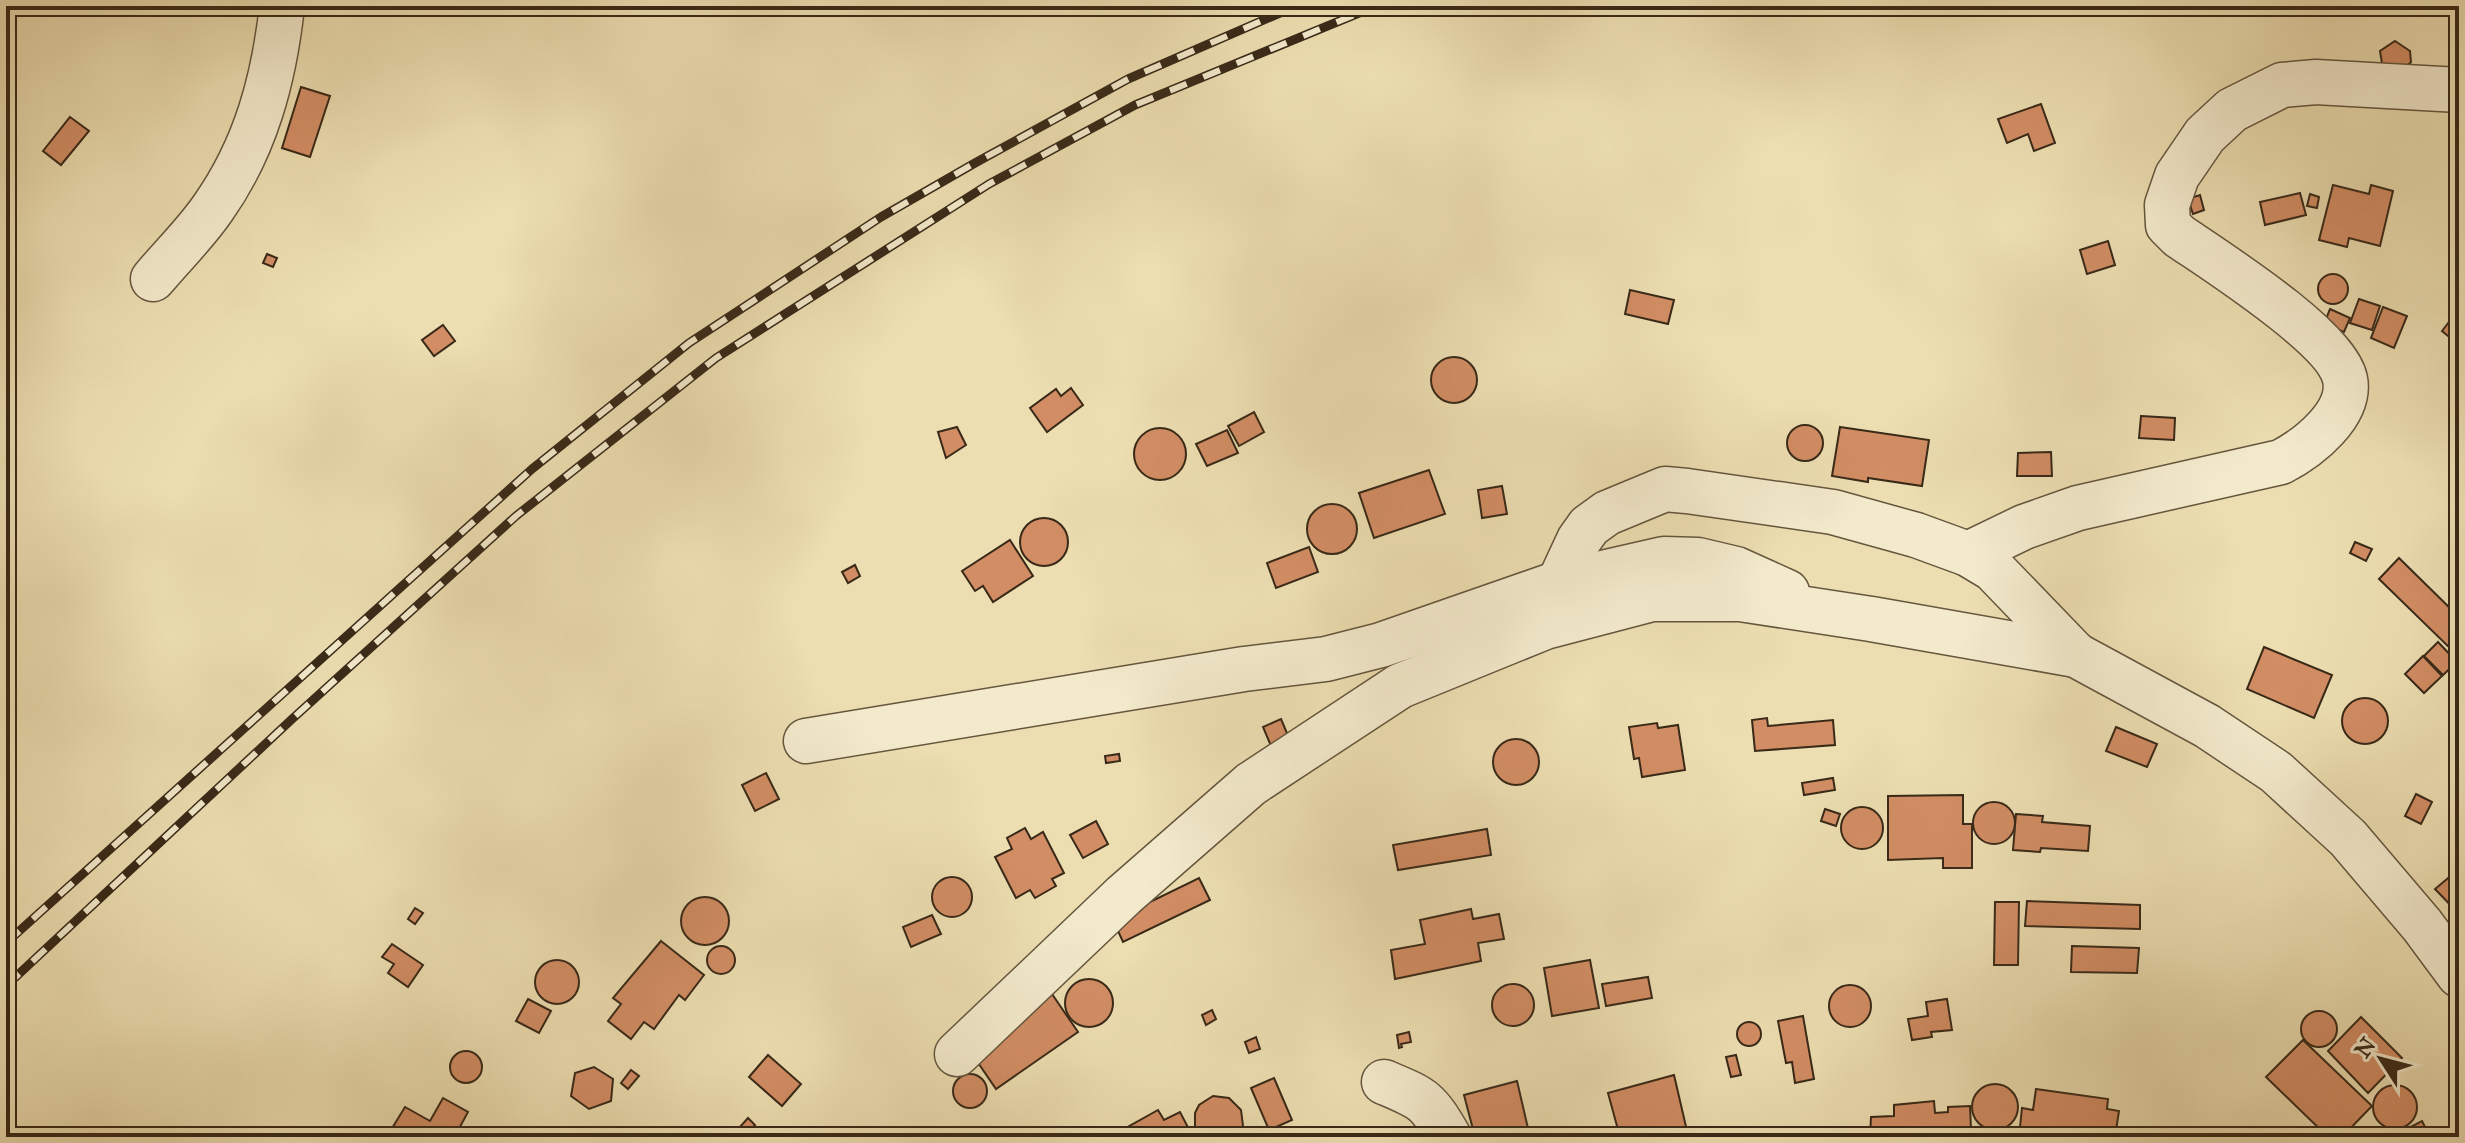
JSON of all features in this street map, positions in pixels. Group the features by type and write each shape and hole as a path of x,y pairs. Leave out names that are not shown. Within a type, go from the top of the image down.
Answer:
{"street":[{"path":"153,279 213,209 247,151 268,95 282,6"},
{"path":"1968,554 2024,527 2078,508 2281,462 2299,453 2330,425 2346,393 2345,377 2331,351 2264,294 2179,236 2168,225 2167,205 2177,176 2205,135 2232,110 2282,85 2316,82 2459,90"},
{"path":"1559,583 1589,526 1607,513 1665,489 1833,512 1916,535 1968,554 1993,569 2076,655 2207,726 2276,772 2348,838 2422,925 2459,975"},
{"path":"806,741 1244,669 1326,659 1381,645 1559,583 1664,559 1698,560 1736,569 1821,611"},
{"path":"957,1054 1124,895 1251,784 1400,686 1545,627 1652,599 1740,599 2076,655"},
{"path":"1384,1082 1426,1103 1449,1137"}],"building":[{"path":"2395,41 2410,51 2411,62 2399,73 2383,70 2380,51"},
{"path":"301,87 330,96 310,157 282,148"},
{"path":"2041,104 2055,143 2034,151 2028,134 2007,143 1998,119"},
{"path":"70,117 89,131 61,165 43,151"},
{"path":"2333,185 2369,194 2371,185 2393,191 2380,246 2349,238 2347,247 2319,240"},
{"path":"2300,193 2306,215 2265,225 2260,202"},
{"path":"2310,194 2319,197 2317,208 2307,206"},
{"path":"2200,195 2204,210 2193,214 2188,199"},
{"path":"2108,241 2115,265 2087,274 2080,250"},
{"path":"267,254 277,258 273,267 263,263"},
{"path":"2333,274 2344,278 2348,289 2344,300 2333,304 2322,300 2318,289 2322,278"},
{"path":"1630,290 1674,300 1668,324 1625,314"},
{"path":"2359,299 2380,306 2372,330 2350,323"},
{"path":"2383,307 2407,316 2394,348 2371,338"},
{"path":"2330,309 2350,318 2344,332 2324,324"},
{"path":"2459,309 2459,345 2442,331"},
{"path":"443,325 455,341 434,356 422,340"},
{"path":"1454,357 1470,364 1477,380 1470,396 1454,403 1438,396 1431,380 1438,364"},
{"path":"1071,388 1083,405 1047,432 1030,408 1056,389 1061,396"},
{"path":"1254,412 1264,432 1239,446 1228,426"},
{"path":"2141,416 2175,418 2174,440 2139,438"},
{"path":"1805,425 1818,430 1823,443 1818,456 1805,461 1792,456 1787,443 1792,430"},
{"path":"957,427 966,445 946,458 938,432"},
{"path":"1840,427 1929,440 1922,486 1832,476"},
{"path":"1160,428 1178,436 1186,454 1178,472 1160,480 1142,472 1134,454 1142,436"},
{"path":"1227,430 1238,453 1207,466 1196,444"},
{"path":"2051,452 2052,476 2017,476 2018,453"},
{"path":"1429,470 1445,514 1374,538 1359,493"},
{"path":"1502,486 1507,514 1482,518 1478,490"},
{"path":"1332,504 1350,511 1357,529 1350,547 1332,554 1314,547 1307,529 1314,511"},
{"path":"1044,518 1061,525 1068,542 1061,559 1044,566 1027,559 1020,542 1027,525"},
{"path":"1010,540 1033,576 993,602 983,586 975,591 962,571"},
{"path":"2355,542 2372,549 2366,561 2350,553"},
{"path":"1309,547 1318,572 1276,588 1267,563"},
{"path":"2399,558 2459,617 2459,657 2379,579"},
{"path":"855,565 860,576 848,583 842,572"},
{"path":"2438,642 2457,662 2443,675 2424,656"},
{"path":"2264,647 2332,675 2314,718 2247,689"},
{"path":"2423,656 2442,676 2424,693 2405,674"},
{"path":"2365,698 2381,705 2388,721 2381,737 2365,744 2349,737 2342,721 2349,705"},
{"path":"1767,718 1768,726 1833,720 1835,745 1755,751 1752,720"},
{"path":"1281,719 1289,738 1271,746 1263,727"},
{"path":"1657,723 1658,728 1678,725 1685,770 1642,777 1639,758 1634,759 1629,727"},
{"path":"2116,727 2157,744 2147,767 2106,751"},
{"path":"1516,739 1532,746 1539,762 1532,778 1516,785 1500,778 1493,762 1500,746"},
{"path":"1119,754 1120,761 1106,763 1105,756"},
{"path":"766,773 779,799 755,811 742,785"},
{"path":"1833,778 1835,790 1804,795 1802,783"},
{"path":"2416,794 2432,802 2421,824 2405,816"},
{"path":"1963,795 1963,824 1972,824 1972,868 1943,868 1943,858 1888,860 1888,796"},
{"path":"1994,802 2009,808 2015,823 2009,838 1994,844 1979,838 1973,823 1979,808"},
{"path":"1862,807 1877,813 1883,828 1877,843 1862,849 1847,843 1841,828 1847,813"},
{"path":"1825,809 1840,814 1836,826 1821,821"},
{"path":"2016,814 2043,816 2042,822 2090,826 2088,851 2013,850"},
{"path":"1096,821 1108,844 1083,858 1070,835"},
{"path":"1025,828 1031,839 1043,832 1064,873 1052,879 1056,886 1035,898 1030,890 1016,898 995,857 1012,849 1007,838"},
{"path":"1487,829 1491,855 1398,870 1393,845"},
{"path":"2459,869 2459,914 2435,889"},
{"path":"952,877 966,883 972,897 966,911 952,917 938,911 932,897 938,883"},
{"path":"1199,878 1210,900 1123,942 1113,920"},
{"path":"705,897 722,904 729,921 722,938 705,945 688,938 681,921 688,904"},
{"path":"2027,901 2140,905 2140,929 2025,926"},
{"path":"1995,902 2019,902 2018,965 1994,965"},
{"path":"415,908 423,913 415,924 408,919"},
{"path":"1471,909 1473,919 1499,914 1504,939 1478,943 1481,961 1395,979 1391,950 1425,944 1420,920"},
{"path":"932,915 941,934 911,947 903,927"},
{"path":"661,941 704,975 685,1000 679,995 654,1029 644,1022 631,1039 608,1021 621,1004 613,998"},
{"path":"392,944 423,965 408,987 388,973 394,964 382,957"},
{"path":"721,946 731,950 735,960 731,970 721,974 711,970 707,960 711,950"},
{"path":"2072,946 2139,948 2137,973 2071,972"},
{"path":"557,960 573,966 579,982 573,998 557,1004 541,998 535,982 541,966"},
{"path":"1590,960 1599,1008 1552,1016 1544,968"},
{"path":"1648,977 1652,998 1606,1006 1602,984"},
{"path":"1089,979 1106,986 1113,1003 1106,1020 1089,1027 1072,1020 1065,1003 1072,986"},
{"path":"1513,984 1528,990 1534,1005 1528,1020 1513,1026 1498,1020 1492,1005 1498,990"},
{"path":"1850,985 1865,991 1871,1006 1865,1021 1850,1027 1835,1021 1829,1006 1835,991"},
{"path":"1052,994 1078,1032 996,1089 970,1051"},
{"path":"528,999 551,1011 539,1033 516,1021"},
{"path":"1947,999 1952,1030 1931,1032 1932,1037 1912,1040 1908,1019 1928,1016 1926,1002"},
{"path":"1212,1010 1216,1019 1206,1025 1202,1015"},
{"path":"2319,1011 2332,1016 2337,1029 2332,1042 2319,1047 2306,1042 2301,1029 2306,1016"},
{"path":"1803,1016 1814,1079 1795,1083 1792,1062 1786,1063 1778,1021"},
{"path":"2361,1017 2402,1058 2368,1093 2328,1051"},
{"path":"1749,1022 1757,1026 1761,1034 1757,1042 1749,1046 1741,1042 1737,1034 1741,1026"},
{"path":"1409,1032 1411,1042 1401,1044 1399,1048 1397,1035"},
{"path":"1256,1037 1260,1049 1249,1053 1245,1042"},
{"path":"2303,1040 2372,1106 2342,1137 2328,1137 2266,1077"},
{"path":"466,1051 477,1056 482,1067 477,1078 466,1083 455,1078 450,1067 455,1056"},
{"path":"768,1055 801,1084 782,1106 749,1077"},
{"path":"1736,1055 1741,1075 1731,1077 1726,1057"},
{"path":"594,1067 613,1079 611,1101 589,1109 571,1096 575,1073"},
{"path":"631,1070 639,1076 628,1089 621,1083"},
{"path":"970,1074 982,1079 987,1091 982,1103 970,1108 958,1103 953,1091 958,1079"},
{"path":"1674,1075 1687,1131 1664,1137 1620,1137 1608,1093"},
{"path":"1274,1078 1292,1120 1269,1130 1251,1088"},
{"path":"1517,1081 1530,1137 1475,1137 1464,1095"},
{"path":"1995,1084 2011,1091 2018,1107 2011,1123 1995,1130 1979,1123 1972,1107 1979,1091"},
{"path":"2395,1085 2411,1091 2417,1107 2411,1123 2395,1129 2379,1123 2373,1107 2379,1091"},
{"path":"2036,1089 2108,1099 2107,1109 2119,1111 2115,1137 2019,1137 2022,1108 2033,1110"},
{"path":"1213,1096 1229,1098 1241,1110 1243,1126 1237,1137 1199,1136 1195,1129 1195,1113 1199,1105"},
{"path":"443,1098 468,1112 455,1136 403,1137 391,1130 405,1107 430,1121"},
{"path":"1934,1101 1935,1113 1948,1112 1948,1107 1970,1106 1971,1129 1976,1129 1976,1137 1870,1137 1871,1117 1894,1116 1894,1105"},
{"path":"1158,1110 1164,1120 1180,1112 1193,1137 1131,1137 1126,1128"},
{"path":"748,1118 755,1125 746,1135 738,1129"},
{"path":"2422,1121 2430,1137 2391,1137"}],"railway":[{"path":"6,943 532,469 689,343 881,217 975,163 1128,79 1296,6"},
{"path":"6,986 291,720 516,516 716,358 989,184 1135,105 1376,6"}]}
